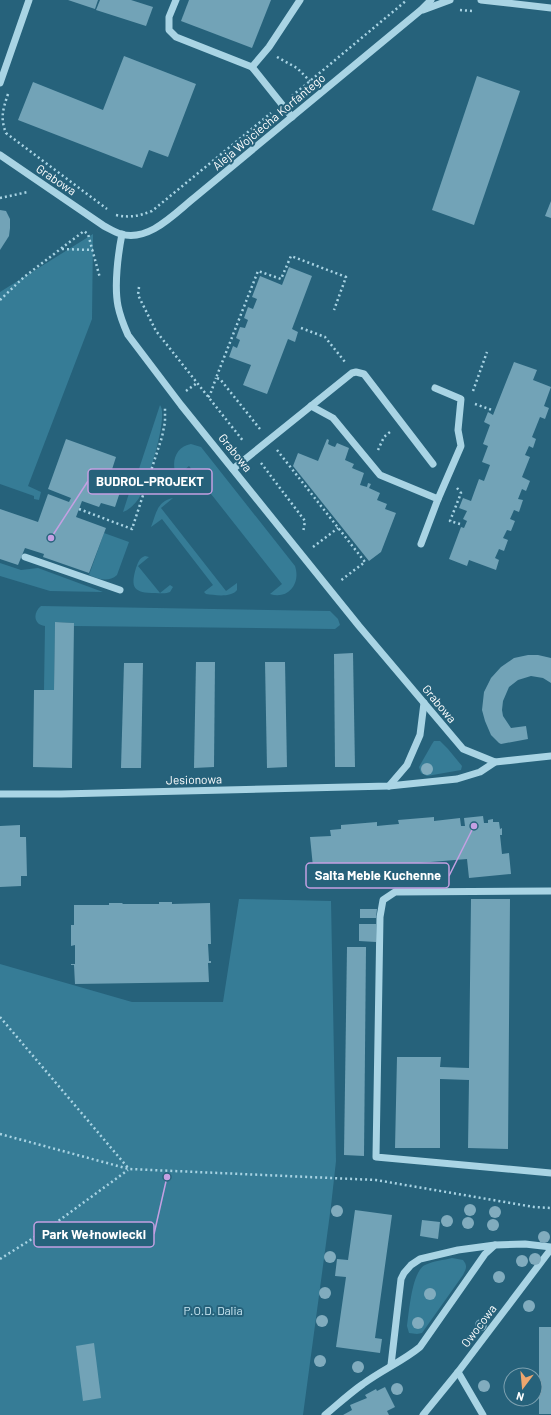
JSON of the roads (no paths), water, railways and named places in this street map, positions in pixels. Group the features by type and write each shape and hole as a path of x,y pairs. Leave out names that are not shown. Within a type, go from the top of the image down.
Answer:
{"street":[{"path":"0,83 29,0"},
{"path":"176,0 169,17 169,30 176,37 252,67 292,117"},
{"path":"252,67 267,50 300,0"},
{"name":"Aleja Wojciecha Korfantego","path":"122,234 138,234 161,225 421,10 431,0"},
{"name":"Aleja Wojciecha Korfantego","path":"421,10 450,0"},
{"path":"481,0 551,8"},
{"name":"Grabowa","path":"0,155 104,226 122,234 117,291 118,305 122,322 128,335 176,399 359,626 463,750 494,762"},
{"path":"233,469 352,373 356,372 364,374 433,464"},
{"path":"421,544 438,499 461,446 458,430 461,399 435,388"},
{"path":"311,406 333,418 380,475 438,499"},
{"path":"25,557 120,590"},
{"path":"389,786 406,764 420,735 424,704"},
{"name":"Jesionowa","path":"0,794 68,794 389,786 457,779 480,772 494,762 551,756"},
{"path":"551,891 395,892 383,900 380,917 376,1157 551,1173"},
{"path":"391,1366 401,1279 411,1265 420,1259 458,1250 495,1245 524,1244 551,1248"},
{"path":"325,1415 363,1384 409,1356 420,1347 485,1254 495,1245"},
{"name":"Owocowa","path":"423,1415 458,1372 551,1248"},
{"path":"458,1372 483,1415"}],"place":[{"name":"BUDROL-PROJEKT","path":"51,538"},
{"name":"Salta Meble Kuchenne","path":"474,826"},
{"name":"Park Wełnowiecki","path":"167,1177"}],"park label":[{"name":"P.O.D. Dalia","path":"213,1311"}]}
